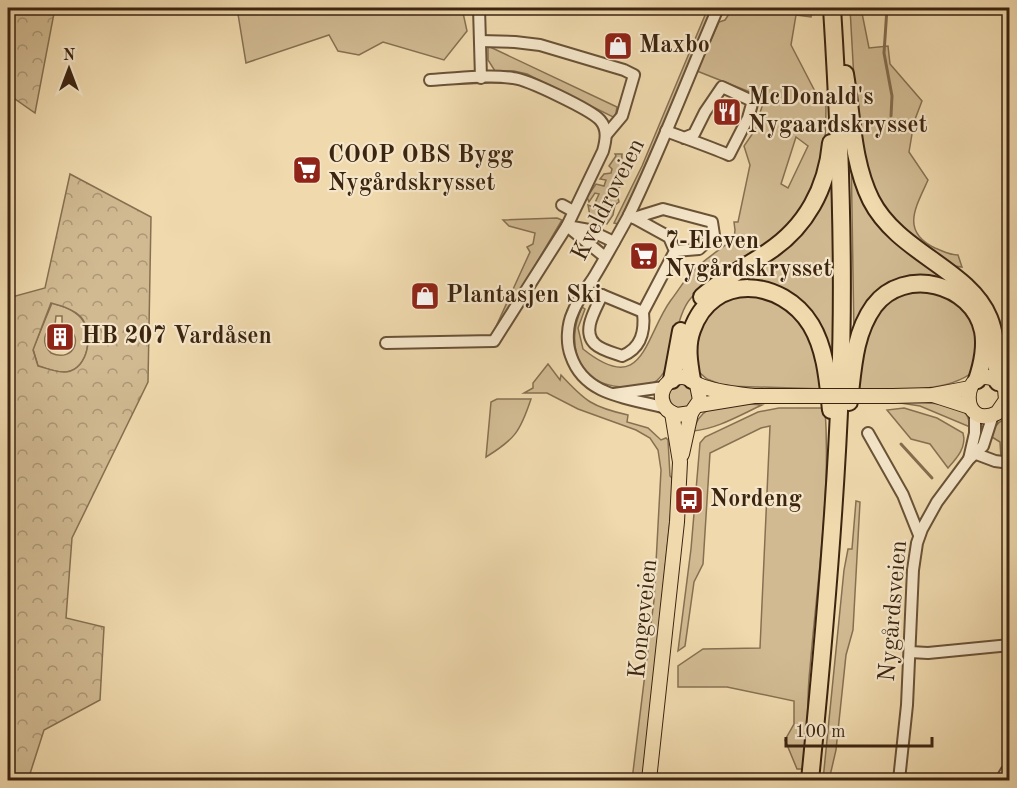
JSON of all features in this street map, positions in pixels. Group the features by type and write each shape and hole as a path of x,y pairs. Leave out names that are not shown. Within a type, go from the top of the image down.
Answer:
{"highway":[{"path":"810,780 827,609 840,385 837,82 832,8"},
{"path":"818,780 834,608 845,426 848,249 839,8"},
{"path":"842,54 856,150 871,200 883,219 898,235 962,283 982,305 993,330 1004,388"},
{"path":"668,383 681,331 697,302 711,288 769,252 789,236 816,202 830,155 837,82"},
{"path":"845,426 856,345 862,328 875,304 900,286 932,284 948,288 963,298 972,309 983,332 984,349 973,384"},
{"path":"694,382 688,350 691,332 695,321 717,296 732,290 753,287 782,296 798,309 811,326 820,347 826,374 831,411 833,512"}],"main road":[{"path":"754,396 682,377 668,383 662,398 669,411 682,416 695,409 754,396 933,395 988,378 1004,388 1006,400 1000,415 987,416 933,395"},
{"path":"694,382 701,395 695,409"},
{"path":"973,384 968,398 973,410"},
{"name":"Kongeveien","path":"649,780 677,522 680,462 695,409"},
{"name":"Kongeveien","path":"669,411 680,462"}],"street":[{"path":"479,8 481,78"},
{"name":"Kveldroveien","path":"669,411 613,395 588,382 575,366 570,355 568,326 572,313 631,217 718,8"},
{"path":"480,42 540,45 624,69 634,75 622,116 606,135"},
{"path":"386,343 494,341 567,226 603,151 606,135 604,126 597,117 532,83 515,78 430,80"},
{"path":"666,131 684,138 701,143 729,155 753,104 726,87 719,89 694,134 684,138"},
{"path":"562,205 573,211"},
{"path":"631,217 663,209 712,222 714,236 699,249 675,251"},
{"path":"631,217 669,237 675,251"},
{"path":"567,226 589,230 615,242"},
{"path":"567,226 605,257"},
{"path":"602,295 590,321 590,334 595,344 622,356 636,346 645,328 643,312 675,251"},
{"path":"585,291 602,295 643,312"},
{"path":"613,395 668,383"},
{"path":"973,410 975,433 972,455 1010,463"},
{"name":"Nygårdsveien","path":"899,780 905,733 914,561 919,535 937,502 987,437 1000,415"},
{"path":"868,433 903,495 919,535"},
{"path":"910,652 938,652 1010,645"},
{"path":"1001,780 1007,770"}],"green space":[{"path":"8,8 55,8 35,113 8,94"},
{"path":"237,8 462,8 467,31 444,60 383,42 359,55 338,51 329,35 246,63"},
{"path":"708,8 713,8 638,182 618,224 614,223 642,166"},
{"path":"733,8 813,8 811,17 796,15 791,45 819,99 826,99 824,149 820,173 807,202 776,238 712,279 691,298 680,319 670,357 660,377 653,383 642,387 607,384 594,378 585,370 575,348 577,321 582,307 585,309 578,328 583,349 603,362 619,367 631,365 640,357 662,315 687,278 702,262 734,239 734,222 738,222 750,165 744,146 753,133 765,98 697,71 719,22 725,20","holes":["796,137 808,146 788,188 781,184"]},
{"path":"850,8 861,8 869,48 888,46 890,64 922,101 914,122 909,152 928,180 916,209 914,226 917,234 924,241 943,252 958,255 962,267 947,265 912,241 885,210 866,175 855,98"},
{"path":"488,46 617,107 615,118 527,74 495,71 488,60"},
{"path":"851,147 856,173 928,264 950,284 916,276 854,336"},
{"path":"833,153 835,388 800,304 727,287 792,236"},
{"path":"615,154 622,154 621,186 616,189 619,202 615,205 613,215 607,224 595,221 590,216 588,205 593,207 599,194 595,193 589,202 587,197 596,184 604,186 606,180 600,179 604,174 611,173 612,169 609,166"},
{"path":"70,174 151,217 148,382 72,538 66,618 104,627 100,700 44,730 28,780 8,780 8,298 45,288","holes":["51,303 78,314 87,332 88,341 84,357 80,364 66,372 38,366 33,350"]},
{"path":"557,218 562,220 495,333 530,252 527,247 533,244 535,233 509,226 503,220"},
{"path":"940,290 963,306 978,332 973,372 948,384 933,387 858,389 858,362 870,321 899,293"},
{"path":"735,295 776,297 806,325 826,389 725,386 707,379 699,372 695,358 696,332 706,312"},
{"path":"52,303 74,312 85,325 87,350 80,364 74,369 63,372 38,366 33,349","holes":["56,316 62,316 62,325 74,334 75,340 71,351 59,355 51,353 45,338 48,331 55,325"]},
{"path":"548,364 560,380 561,375 590,402 628,415 627,422 648,428 661,440 666,438 668,440 670,476 674,480 644,780 632,780 654,600 661,470 658,450 650,438 636,430 578,409 547,393 524,393 533,388 533,383"},
{"path":"681,384 686,385 692,391 692,401 686,407 681,408 676,407 670,401 669,396 670,391 676,385"},
{"path":"497,399 531,399 515,434 486,457 491,402"},
{"path":"894,402 952,406 965,413 970,427 920,406"},
{"path":"739,403 762,405 720,425 693,431 705,412 716,407"},
{"path":"779,408 825,408 825,505 809,681 805,769 797,769 785,740 794,724 794,701 727,687 678,687 678,666 703,649 760,648 770,426 761,428 710,453 703,564 694,582 685,646 678,651 691,549 700,443 705,437 758,412"},
{"path":"904,408 937,418 963,433 962,448 948,468 930,444 911,439 887,410"},
{"path":"1003,420 1009,420 1009,458 1001,458 1000,442 992,437 995,427"},
{"path":"856,501 860,502 853,630 846,655 836,750 829,780 823,780 844,570 848,549 852,549"}],"waterway":[{"path":"887,8 884,53 892,96 891,116"},
{"path":"901,444 932,478"}],"place":[{"name":"Maxbo","path":"618,46"},
{"name":"McDonald's Nygaardskrysset","path":"727,112"},
{"name":"COOP OBS Bygg Nygårdskrysset","path":"307,170"},
{"name":"7-Eleven Nygårdskrysset","path":"644,256"},
{"name":"Plantasjen Ski","path":"425,296"},
{"name":"HB 207 Vardåsen","path":"60,337"},
{"name":"Nordeng","path":"689,500"}]}
